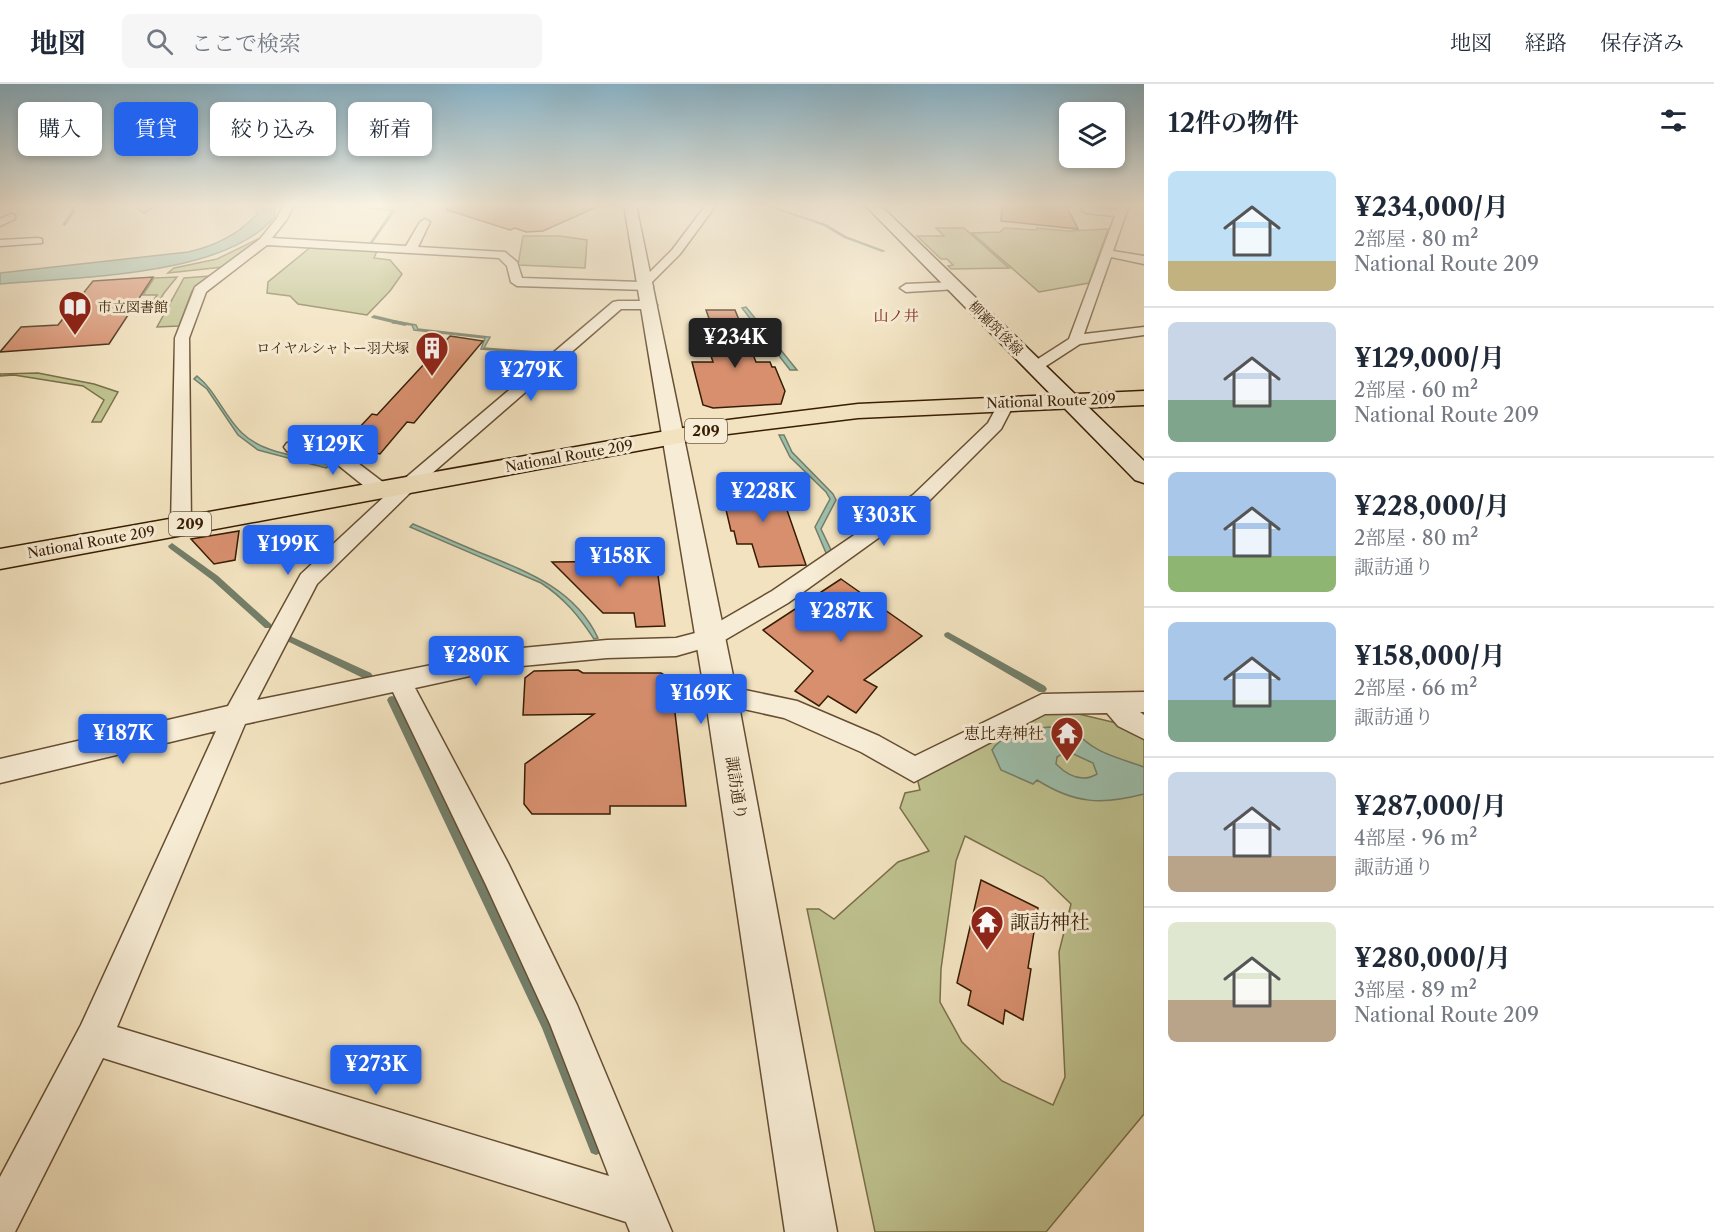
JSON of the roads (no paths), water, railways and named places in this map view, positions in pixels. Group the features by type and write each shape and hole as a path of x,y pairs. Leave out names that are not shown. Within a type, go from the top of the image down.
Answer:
{"highway":[{"name":"National Route 209","path":"0,559 728,427 858,411 1007,402 1144,398"}],"main road":[{"name":"柳瀬筑後線","path":"926,259 1144,475"}],"street":[{"path":"181,526 182,338 200,290 241,259"},
{"path":"509,259 513,263 517,282 647,291"},
{"name":"諏訪通り","path":"641,259 672,438 722,695 811,1232"},
{"path":"0,1219 94,1038 236,716 309,579 407,485 618,305 647,291 671,259"},
{"path":"1075,341 1104,259"},
{"path":"906,288 953,286"},
{"path":"1035,367 1075,341 1096,336 1144,331"},
{"path":"0,771 236,716 511,658 607,649 676,646 710,638 780,597 920,499 995,425 1007,402"},
{"path":"293,447 345,461 381,490"},
{"path":"399,681 497,874 565,1017 646,1219"},
{"path":"722,695 788,708 870,744 914,770 1042,704 1144,702"},
{"path":"1113,703 1127,718 1144,728"},
{"path":"94,1038 646,1219"}],"waterway":[{"path":"374,317 405,324"},
{"path":"172,546 215,578 268,626"},
{"path":"948,635 1042,689"},
{"path":"290,639 368,676"},
{"path":"392,700 547,1025 596,1148"}],"place":[{"name":"市立図書館","path":"75,336"},
{"name":"ロイヤルシャトー羽犬塚","path":"432,377"},
{"name":"恵比寿神社","path":"1067,762"},
{"name":"諏訪神社","path":"987,951"}],"district":[{"name":"山ノ井","path":"896,316"}]}
